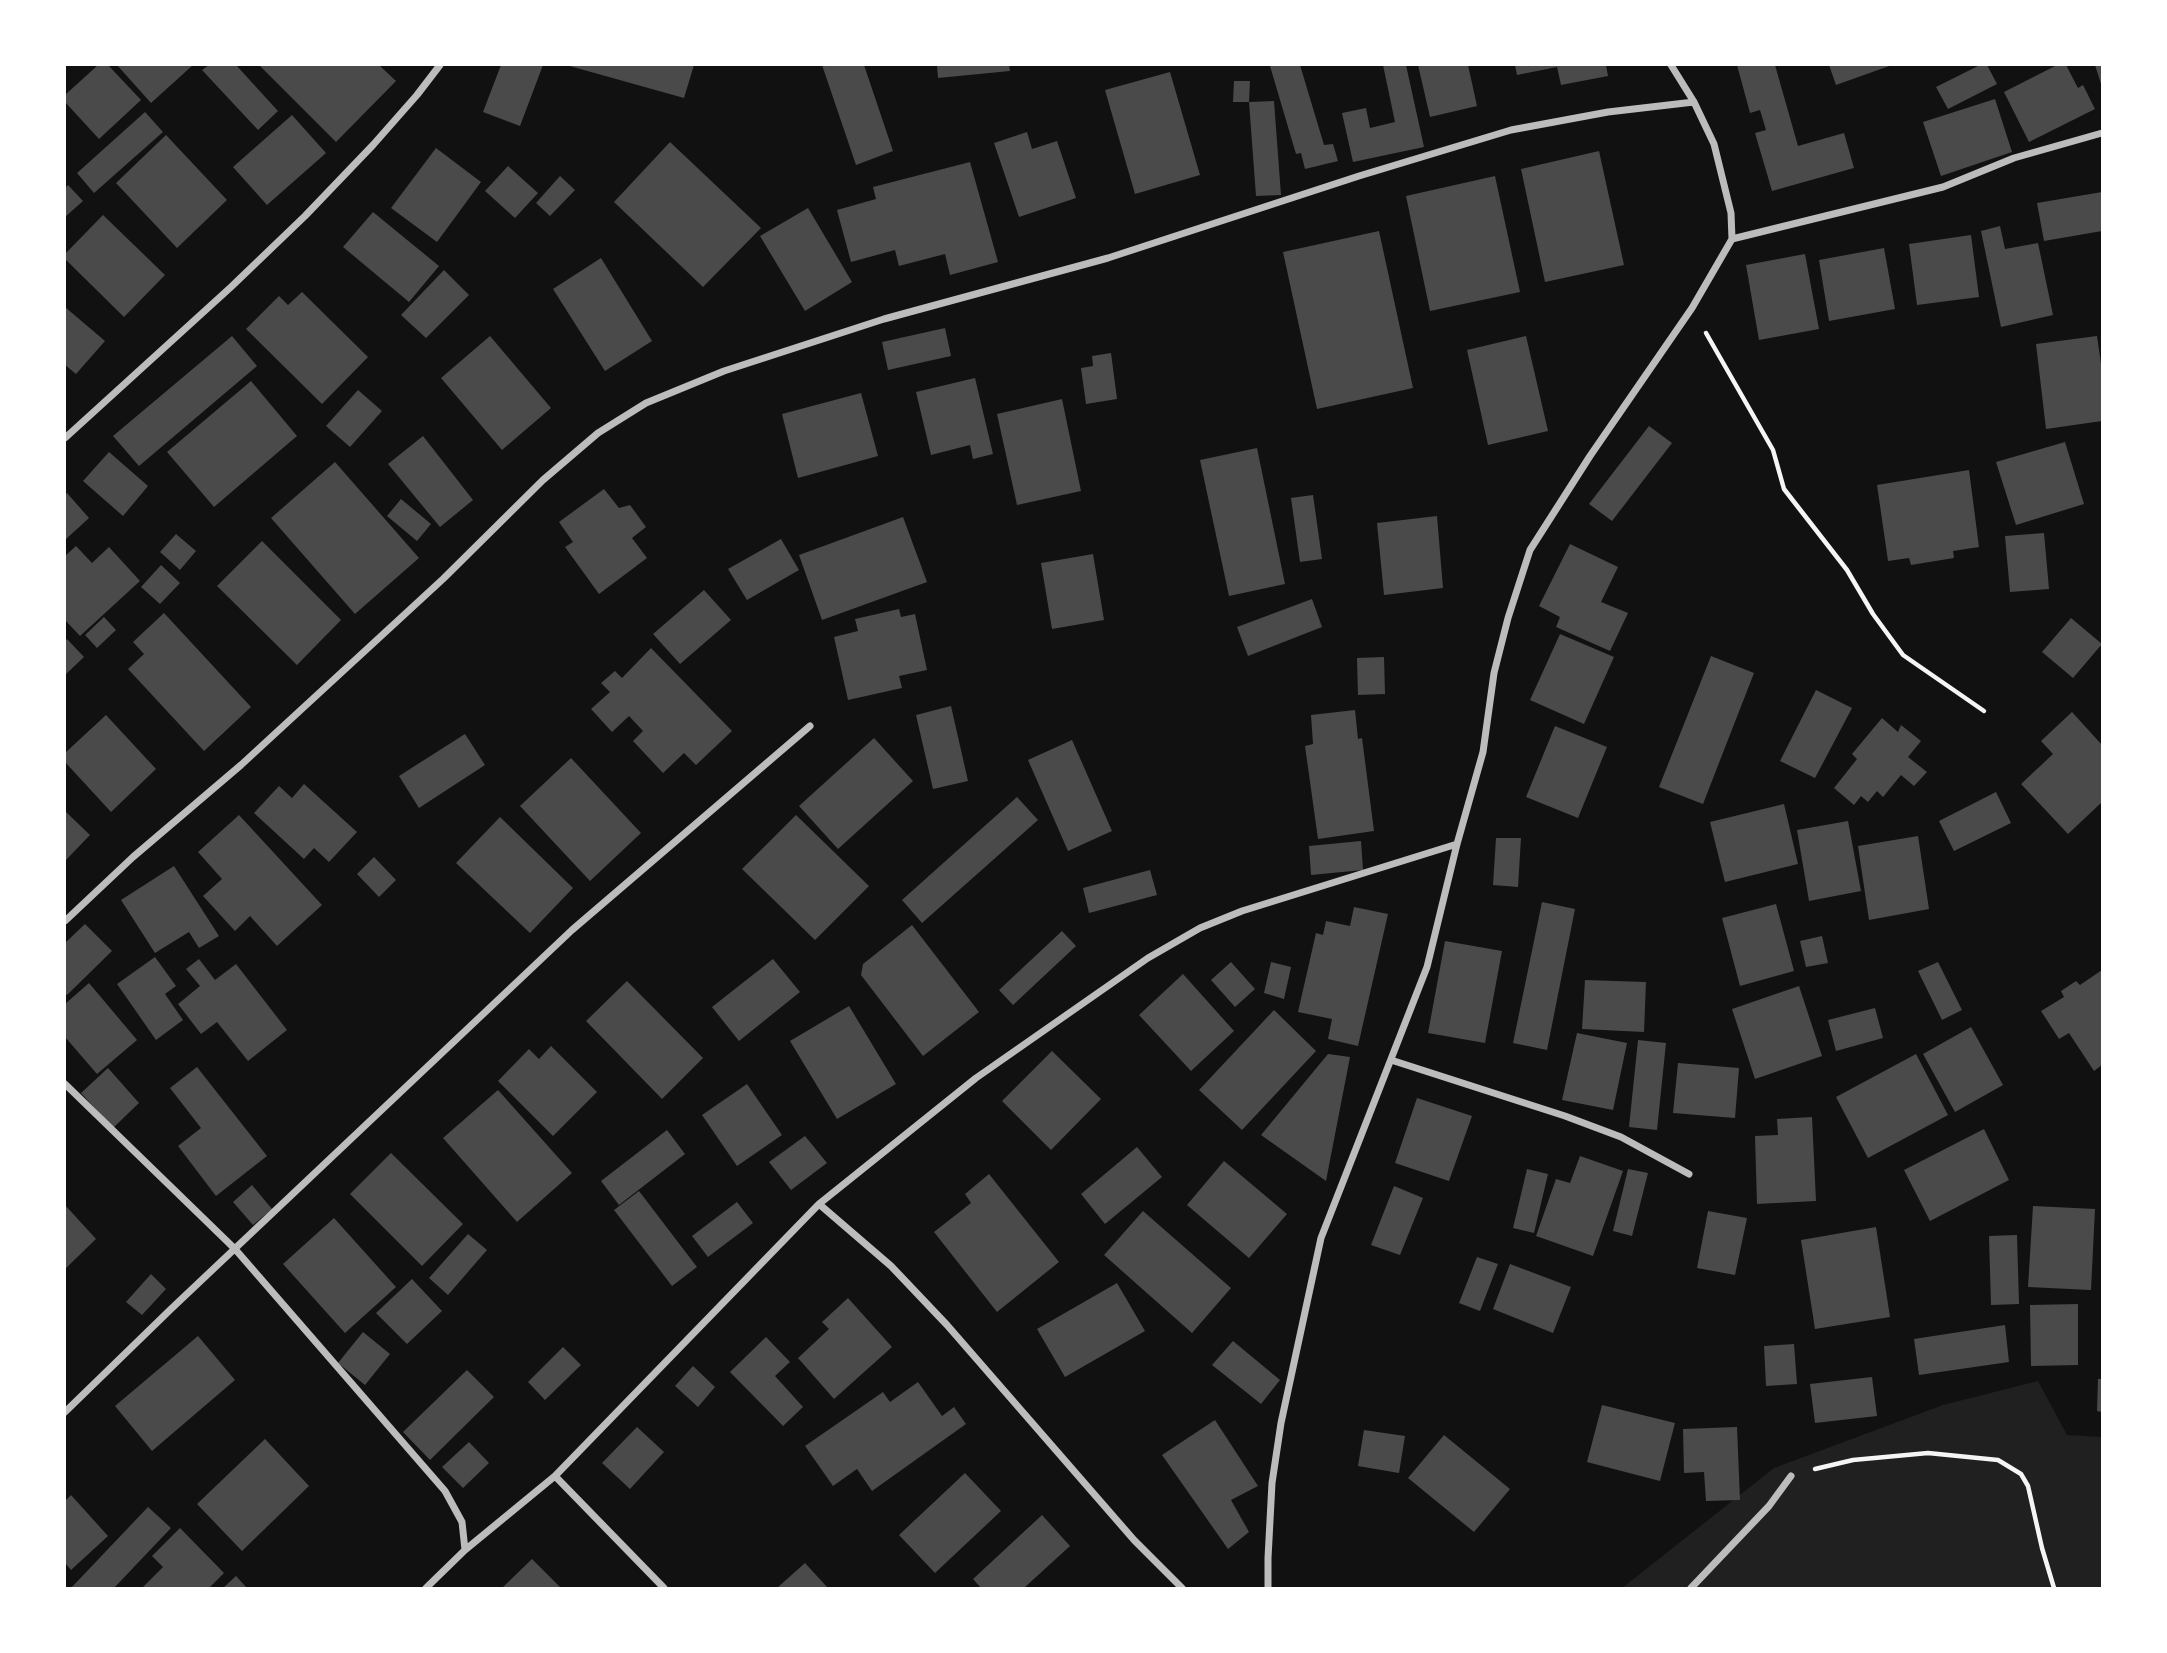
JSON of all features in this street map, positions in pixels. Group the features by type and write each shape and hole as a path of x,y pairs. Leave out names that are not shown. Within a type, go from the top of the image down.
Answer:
{"street":[{"path":"65,438 305,216 373,145 440,65"},
{"path":"1268,1588 1272,1483 1281,1423 1321,1238 1427,967 1483,752 1494,673 1530,550 1590,456 1692,308 1731,239 1731,213 1714,145 1694,102 1671,65"},
{"path":"65,921 133,857 242,765 443,579 542,480 598,433 646,403 724,370 884,319 1108,258 1359,176 1511,130 1608,112 1694,102"},
{"path":"1731,239 1942,187 2014,158 2102,133"},
{"path":"65,1412 572,930 810,726"},
{"path":"426,1588 465,1550 555,1476 819,1204 976,1078 1147,958 1200,928 1242,911 1457,844"},
{"path":"1391,1059 1621,1137 1689,1174"},
{"path":"65,1084 235,1249 445,1491 462,1522 465,1550"},
{"path":"819,1204 891,1266 947,1325 1134,1540 1182,1588"},
{"path":"555,1476 664,1588"},
{"path":"1691,1588 1769,1506 1791,1476"}],"path":[{"path":"1692,308 1773,450 1784,489 1847,570 1873,614 1903,655 1984,711"},
{"path":"1791,1476 1853,1460 1928,1453 1998,1460 2021,1474 2028,1486 2054,1588"}],"shaded area":[{"path":"2038,1381 2067,1435 2102,1437 2102,1588 1622,1588 1774,1468 1943,1405"}],"building":[{"path":"98,65 108,65 141,100 99,139 65,102 65,95"},
{"path":"117,65 193,65 151,103"},
{"path":"209,65 236,65 278,111 258,130 202,70"},
{"path":"259,65 379,65 396,81 336,142"},
{"path":"501,65 543,65 520,126 483,112"},
{"path":"566,65 694,65 684,98"},
{"path":"822,65 864,65 893,151 856,165"},
{"path":"937,65 1009,65 1010,71 938,78"},
{"path":"1300,65 1324,145 1333,144 1338,161 1305,169 1301,153 1296,154 1270,66"},
{"path":"1383,65 1406,65 1424,147 1353,162 1342,113 1366,108 1370,128 1395,122"},
{"path":"1418,65 1468,65 1477,106 1430,117"},
{"path":"1515,65 1606,65 1608,76 1561,85 1557,67 1517,75"},
{"path":"1737,65 1775,65 1798,146 1844,133 1854,168 1772,191 1755,133 1766,130 1760,110 1750,113"},
{"path":"1829,65 1892,65 1836,85"},
{"path":"1980,65 1987,65 1997,84 1948,109 1936,87"},
{"path":"2057,65 2066,65 2078,88 2083,85 2095,109 2029,142 2004,92"},
{"path":"2095,65 2102,65 2102,87"},
{"path":"1170,72 1200,175 1135,194 1105,90"},
{"path":"1234,81 1250,81 1249,102 1233,102"},
{"path":"1995,99 2012,152 1941,176 1923,122"},
{"path":"1274,101 1281,195 1256,196 1249,102"},
{"path":"145,112 163,132 94,193 77,173"},
{"path":"292,115 326,153 267,205 233,167"},
{"path":"1027,132 1032,149 1057,141 1076,198 1019,217 994,143"},
{"path":"166,135 227,200 177,248 116,183"},
{"path":"670,142 761,228 703,287 614,202"},
{"path":"436,148 481,182 437,242 391,208"},
{"path":"1599,151 1624,265 1545,282 1521,169"},
{"path":"970,162 998,262 950,275 945,254 899,266 895,250 851,262 837,210 876,199 873,187"},
{"path":"508,166 538,193 515,218 485,191"},
{"path":"560,176 575,190 550,216 536,203"},
{"path":"1495,176 1520,292 1430,311 1406,196"},
{"path":"68,185 83,201 65,217 65,188"},
{"path":"2102,192 2102,231 2044,241 2037,203"},
{"path":"808,208 852,282 805,311 760,236"},
{"path":"373,212 439,266 409,302 343,247"},
{"path":"103,215 165,275 124,317 65,259 65,254"},
{"path":"2000,226 2005,249 2038,243 2053,315 2001,327 1981,231"},
{"path":"1379,231 1413,388 1317,409 1283,252"},
{"path":"1971,235 1979,297 1917,305 1909,244"},
{"path":"1884,248 1895,309 1829,321 1819,260"},
{"path":"1805,254 1819,329 1759,340 1746,265"},
{"path":"601,258 652,341 605,371 553,289"},
{"path":"444,270 469,295 426,338 401,315"},
{"path":"302,292 368,357 322,404 246,329 279,296 288,305"},
{"path":"65,307 105,341 76,374 65,365"},
{"path":"945,328 951,356 888,370 882,342"},
{"path":"232,336 257,366 139,466 113,436"},
{"path":"490,336 551,408 502,450 441,378"},
{"path":"1526,336 1548,431 1488,445 1467,350"},
{"path":"2097,336 2102,371 2102,421 2046,429 2036,344"},
{"path":"1111,353 1117,399 1086,404 1081,368 1093,366 1092,356"},
{"path":"975,378 993,454 973,459 970,445 931,455 916,392"},
{"path":"251,381 297,436 214,507 167,452"},
{"path":"358,390 382,411 350,447 326,426"},
{"path":"861,393 878,456 798,478 782,414"},
{"path":"1062,399 1081,491 1017,505 997,414"},
{"path":"1649,426 1672,443 1612,521 1589,504"},
{"path":"423,436 473,500 440,527 388,464"},
{"path":"2065,442 2084,504 2016,525 1996,462"},
{"path":"1257,448 1285,584 1229,596 1200,460"},
{"path":"109,452 148,486 123,516 83,481"},
{"path":"335,462 419,558 355,614 271,518"},
{"path":"1969,470 1979,547 1953,551 1954,558 1911,565 1909,558 1888,561 1877,485"},
{"path":"604,489 619,508 630,505 646,527 632,538 647,558 599,594 565,547 573,542 559,522"},
{"path":"67,493 89,518 65,540 65,495"},
{"path":"1313,495 1322,559 1300,562 1291,498"},
{"path":"401,499 431,524 417,541 387,516"},
{"path":"1437,516 1443,588 1384,595 1377,523"},
{"path":"903,517 927,582 822,620 799,555"},
{"path":"2044,533 2049,589 2010,592 2005,536"},
{"path":"176,534 196,551 180,570 160,552"},
{"path":"781,539 799,570 747,600 728,569"},
{"path":"262,541 341,620 297,665 217,586"},
{"path":"1570,544 1618,567 1601,602 1628,613 1610,651 1556,627 1560,617 1539,606"},
{"path":"76,546 92,563 109,547 140,581 80,636 65,620 65,556"},
{"path":"1093,554 1104,620 1052,629 1041,563"},
{"path":"161,565 180,583 160,604 141,587"},
{"path":"704,590 731,620 680,664 653,634"},
{"path":"1312,599 1322,627 1248,656 1237,627"},
{"path":"899,609 901,617 915,614 927,670 899,676 902,688 848,700 834,637 858,631 855,619"},
{"path":"164,613 251,707 204,751 128,669 144,654 133,642"},
{"path":"104,617 116,630 97,648 85,635"},
{"path":"2071,618 2102,644 2073,678 2042,652"},
{"path":"1560,634 1614,657 1584,724 1530,700"},
{"path":"67,639 84,657 65,675 65,641"},
{"path":"651,648 732,731 696,765 684,753 663,773 633,741 643,731 629,716 612,732 591,709 610,692 601,683 615,671 622,678"},
{"path":"1711,656 1754,673 1703,804 1659,787"},
{"path":"1384,657 1385,694 1358,695 1357,658"},
{"path":"1816,690 1852,708 1815,778 1780,761"},
{"path":"951,706 968,781 933,789 916,715"},
{"path":"1355,710 1358,739 1362,738 1374,831 1318,839 1305,746 1313,744 1311,715"},
{"path":"2072,712 2102,745 2102,802 2068,834 2021,784 2053,754 2041,741"},
{"path":"106,715 156,769 111,812 65,762 65,753"},
{"path":"1882,718 1898,732 1901,725 1921,741 1908,757 1927,772 1914,786 1901,775 1883,797 1877,791 1868,802 1861,796 1854,805 1834,788 1857,759 1852,754"},
{"path":"1555,726 1607,747 1578,818 1526,797"},
{"path":"465,734 485,765 419,808 399,776"},
{"path":"874,738 913,781 838,849 799,806"},
{"path":"1072,740 1112,831 1068,851 1028,760"},
{"path":"571,758 641,833 590,881 520,806"},
{"path":"304,784 357,832 329,862 314,848 304,859 254,813 279,786 292,798"},
{"path":"1996,792 2011,823 1954,851 1939,821"},
{"path":"1017,797 1038,820 922,923 902,900"},
{"path":"1784,804 1798,864 1725,882 1710,822"},
{"path":"65,811 90,835 65,861"},
{"path":"239,815 322,905 277,946 250,916 235,931 203,896 222,879 198,852"},
{"path":"796,815 869,886 815,940 742,869"},
{"path":"500,817 573,888 530,933 456,863"},
{"path":"1848,821 1861,891 1809,901 1797,830"},
{"path":"1918,836 1929,909 1869,920 1858,846"},
{"path":"1496,838 1521,838 1518,887 1493,885"},
{"path":"1361,841 1363,870 1311,875 1309,846"},
{"path":"374,857 396,880 379,897 357,874"},
{"path":"174,866 219,936 199,948 189,932 155,953 121,900"},
{"path":"1150,870 1157,895 1089,913 1083,888"},
{"path":"1542,902 1575,909 1547,1050 1513,1043"},
{"path":"1776,904 1794,971 1740,986 1722,918"},
{"path":"1354,907 1388,914 1358,1046 1328,1039 1332,1019 1298,1012 1316,933 1323,935 1326,921 1350,926"},
{"path":"85,924 112,951 67,995 65,943"},
{"path":"912,925 979,1012 923,1056 861,975 863,964"},
{"path":"1062,931 1076,946 1013,1005 999,990"},
{"path":"1822,936 1828,963 1806,967 1800,941"},
{"path":"1445,941 1502,951 1485,1043 1428,1033"},
{"path":"155,957 176,986 165,994 183,1020 156,1040 117,984"},
{"path":"199,959 215,980 236,964 287,1030 248,1061 217,1022 201,1034 178,1004 200,986 186,969"},
{"path":"773,959 800,992 739,1041 712,1007"},
{"path":"1231,962 1255,989 1235,1007 1211,980"},
{"path":"1271,962 1291,967 1284,999 1264,993"},
{"path":"1938,962 1962,1010 1942,1020 1918,971"},
{"path":"2102,970 2102,1065 2094,1071 2069,1033 2059,1039 2041,1011 2064,997 2061,991 2076,981 2080,985"},
{"path":"1183,974 1234,1031 1191,1071 1139,1015"},
{"path":"1585,980 1646,982 1644,1032 1582,1029"},
{"path":"627,981 703,1058 662,1099 586,1021"},
{"path":"89,983 137,1040 97,1074 65,1037 65,1004"},
{"path":"1799,986 1822,1056 1755,1079 1732,1009"},
{"path":"849,1006 896,1084 837,1119 790,1041"},
{"path":"1875,1008 1883,1038 1836,1051 1828,1020"},
{"path":"1274,1010 1316,1051 1242,1130 1199,1090"},
{"path":"1971,1027 2003,1085 1955,1112 1923,1054"},
{"path":"1577,1033 1627,1043 1613,1110 1562,1100"},
{"path":"1638,1040 1666,1043 1657,1130 1629,1127"},
{"path":"551,1046 597,1092 553,1136 498,1081 529,1049 539,1059"},
{"path":"1052,1051 1101,1099 1051,1150 1002,1101"},
{"path":"1328,1054 1350,1057 1326,1181 1261,1135"},
{"path":"1916,1054 1948,1115 1868,1158 1836,1097"},
{"path":"1678,1063 1739,1068 1735,1118 1673,1113"},
{"path":"197,1067 267,1156 216,1196 178,1146 201,1128 170,1088"},
{"path":"108,1068 139,1103 113,1128 81,1093"},
{"path":"747,1084 782,1135 737,1166 702,1115"},
{"path":"498,1090 572,1173 517,1222 443,1138"},
{"path":"1417,1098 1472,1116 1449,1181 1395,1163"},
{"path":"1812,1117 1816,1201 1757,1204 1755,1136 1778,1135 1777,1119"},
{"path":"1984,1129 2009,1180 1930,1221 1904,1170"},
{"path":"667,1130 685,1154 619,1205 601,1181"},
{"path":"805,1136 827,1163 791,1190 769,1162"},
{"path":"1137,1147 1162,1177 1105,1224 1081,1194"},
{"path":"391,1153 463,1224 422,1266 350,1194"},
{"path":"1580,1156 1623,1171 1593,1256 1536,1236 1556,1179 1570,1183"},
{"path":"1224,1161 1287,1214 1249,1258 1187,1205"},
{"path":"1527,1169 1548,1174 1534,1233 1513,1228"},
{"path":"1628,1169 1648,1173 1632,1236 1613,1231"},
{"path":"989,1174 1059,1262 997,1312 934,1232 971,1203 965,1194"},
{"path":"252,1185 272,1209 253,1225 233,1202"},
{"path":"1394,1186 1423,1198 1400,1255 1371,1245"},
{"path":"639,1191 697,1267 672,1286 614,1210"},
{"path":"737,1202 753,1223 708,1257 692,1236"},
{"path":"65,1205 96,1239 65,1269"},
{"path":"2033,1206 2095,1209 2091,1290 2028,1287"},
{"path":"1143,1211 1231,1288 1192,1333 1104,1255"},
{"path":"1708,1211 1747,1218 1735,1275 1697,1268"},
{"path":"334,1218 396,1287 345,1333 283,1264"},
{"path":"1876,1227 1890,1317 1815,1329 1801,1240"},
{"path":"468,1234 487,1250 448,1295 429,1278"},
{"path":"2017,1235 2019,1304 1991,1305 1989,1236"},
{"path":"1477,1257 1498,1264 1480,1311 1459,1303"},
{"path":"1510,1264 1571,1287 1553,1333 1493,1309"},
{"path":"151,1274 166,1289 142,1315 126,1302"},
{"path":"412,1279 442,1311 407,1344 376,1313"},
{"path":"1117,1283 1145,1331 1065,1377 1037,1329"},
{"path":"848,1298 892,1347 834,1399 798,1358 829,1329 822,1322"},
{"path":"2078,1304 2078,1365 2031,1366 2030,1305"},
{"path":"2005,1325 2009,1362 1919,1375 1914,1339"},
{"path":"363,1332 390,1354 365,1385 338,1363"},
{"path":"198,1336 235,1380 152,1451 115,1406"},
{"path":"766,1337 790,1362 775,1376 803,1407 783,1426 730,1372"},
{"path":"1233,1341 1280,1380 1261,1404 1212,1365"},
{"path":"1794,1344 1797,1384 1766,1386 1764,1346"},
{"path":"563,1347 581,1365 545,1400 528,1382"},
{"path":"693,1366 715,1387 698,1407 675,1386"},
{"path":"467,1370 494,1397 430,1460 403,1432"},
{"path":"1872,1377 1877,1416 1815,1423 1810,1384"},
{"path":"2098,1379 2102,1379 2102,1412 2097,1411"},
{"path":"918,1382 942,1416 954,1407 966,1424 872,1491 857,1469 833,1486 805,1446 883,1392 890,1402"},
{"path":"1602,1405 1675,1423 1660,1481 1587,1462"},
{"path":"1215,1420 1258,1486 1231,1500 1249,1532 1228,1549 1162,1455"},
{"path":"637,1427 664,1452 630,1489 602,1463"},
{"path":"1737,1427 1740,1500 1706,1501 1704,1472 1684,1473 1683,1429"},
{"path":"1364,1430 1405,1436 1399,1473 1358,1466"},
{"path":"1444,1435 1510,1489 1474,1532 1408,1478"},
{"path":"265,1439 309,1486 242,1551 197,1504"},
{"path":"469,1442 489,1463 463,1488 442,1467"},
{"path":"965,1473 1001,1511 935,1573 899,1535"},
{"path":"71,1495 108,1536 71,1570 65,1563 65,1501"},
{"path":"148,1507 171,1528 114,1588 71,1588"},
{"path":"1042,1515 1070,1546 1024,1588 981,1588 973,1579"},
{"path":"180,1528 224,1573 209,1588 142,1588 163,1567 152,1556"},
{"path":"532,1559 561,1588 502,1588"},
{"path":"805,1563 828,1588 777,1588"},
{"path":"236,1576 247,1588 223,1588"}]}
